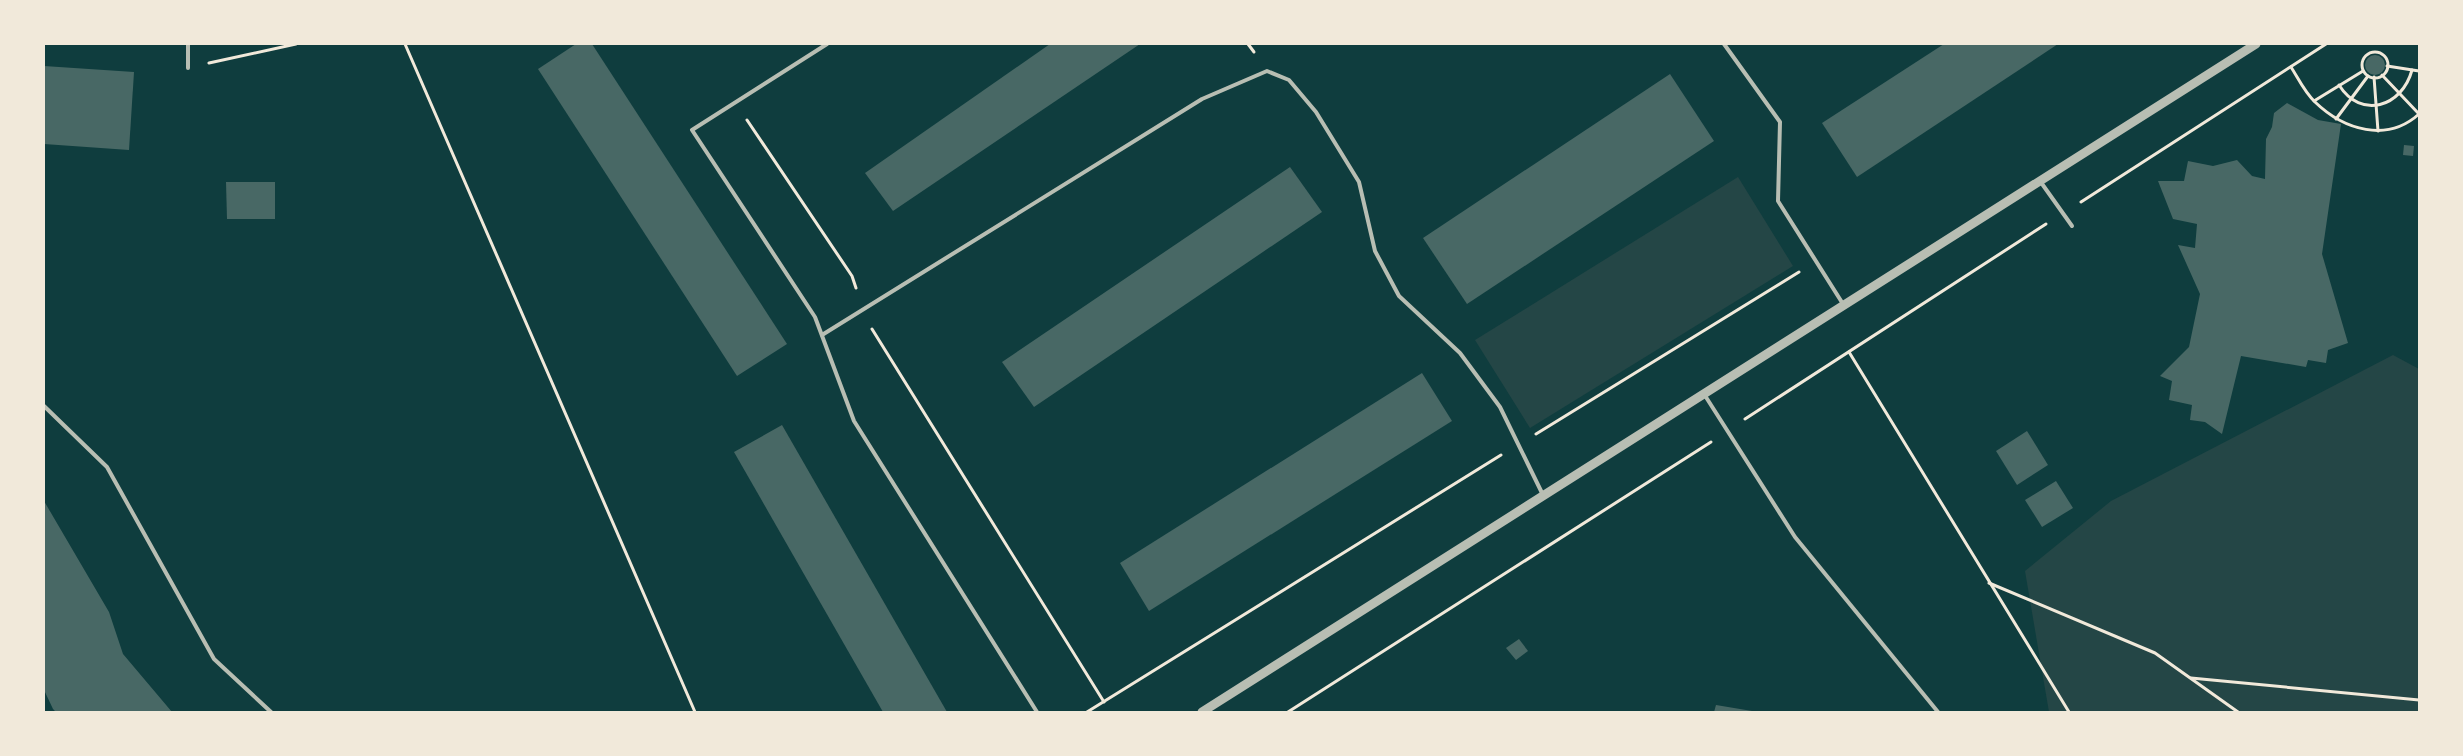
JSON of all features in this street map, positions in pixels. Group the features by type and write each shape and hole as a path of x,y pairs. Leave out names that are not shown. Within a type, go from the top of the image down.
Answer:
{"street":[{"path":"1202,712 2256,44"}],"lane":[{"path":"188,44 188,68"},
{"path":"827,44 692,130 815,317 854,421 1037,712"},
{"path":"1724,44 1780,122 1778,201 1844,304"},
{"path":"822,335 1202,99 1267,71 1288,80 1316,112 1359,182 1375,252 1399,296 1460,353 1500,407 1517,445 1544,495"},
{"path":"2040,180 2072,226"},
{"path":"1704,394 1795,537 1938,712"},
{"path":"44,406 107,467 214,660 270,712"}],"path":[{"path":"188,68 296,44"},
{"path":"405,44 695,712"},
{"path":"1288,712 2326,44"},
{"path":"2371,53 2383,55 2387,66 2382,75 2374,78 2368,76 2363,71 2364,59 2371,53"},
{"path":"2387,66 2419,71"},
{"path":"2290,67 2314,101 2336,119 2366,131 2392,129 2410,122 2419,114 2382,75"},
{"path":"2339,85 2351,99 2358,103 2376,105 2390,102 2401,94 2408,84 2412,70"},
{"path":"2314,101 2363,71"},
{"path":"2336,119 2368,76"},
{"path":"2374,78 2378,131"},
{"path":"735,102 852,276 871,328 1104,702"},
{"path":"1087,712 1816,261"},
{"path":"1849,352 1988,583 2069,712"},
{"path":"1988,583 2155,653 2238,712"},
{"path":"2190,678 2419,700"}],"shaded area":[{"path":"1738,177 1793,266 1530,428 1475,340"},
{"path":"2393,355 2419,369 2419,712 2049,712 2025,571 2111,501"}],"building":[{"path":"576,44 592,44 787,344 737,376 538,69"},
{"path":"1050,44 1140,44 893,211 865,173"},
{"path":"1944,44 2058,44 1857,177 1822,123"},
{"path":"2375,55 2382,58 2385,65 2382,72 2375,75 2368,72 2365,65 2368,58"},
{"path":"44,66 134,72 129,150 44,144"},
{"path":"1670,74 1714,141 1467,304 1423,238"},
{"path":"2287,103 2318,120 2341,124 2322,254 2348,343 2328,350 2326,363 2308,360 2306,367 2241,356 2222,434 2205,422 2190,420 2192,405 2169,400 2172,381 2160,376 2189,347 2200,294 2178,245 2195,248 2197,224 2173,219 2158,181 2184,181 2188,161 2213,166 2237,160 2252,176 2265,179 2266,139 2272,127 2274,113"},
{"path":"2404,145 2414,146 2413,156 2403,155"},
{"path":"1290,167 1322,212 1034,407 1002,362"},
{"path":"226,182 275,182 275,219 227,219"},
{"path":"1422,373 1452,421 1149,611 1120,563"},
{"path":"782,425 947,712 883,712 734,452"},
{"path":"2027,431 2048,465 2017,485 1996,451"},
{"path":"2056,481 2073,508 2042,527 2025,500"},
{"path":"44,501 109,612 123,654 172,712 56,712 53,709 44,690"},
{"path":"1519,639 1528,651 1516,660 1506,648"},
{"path":"1716,705 1752,711 1752,712 1714,712"}]}
